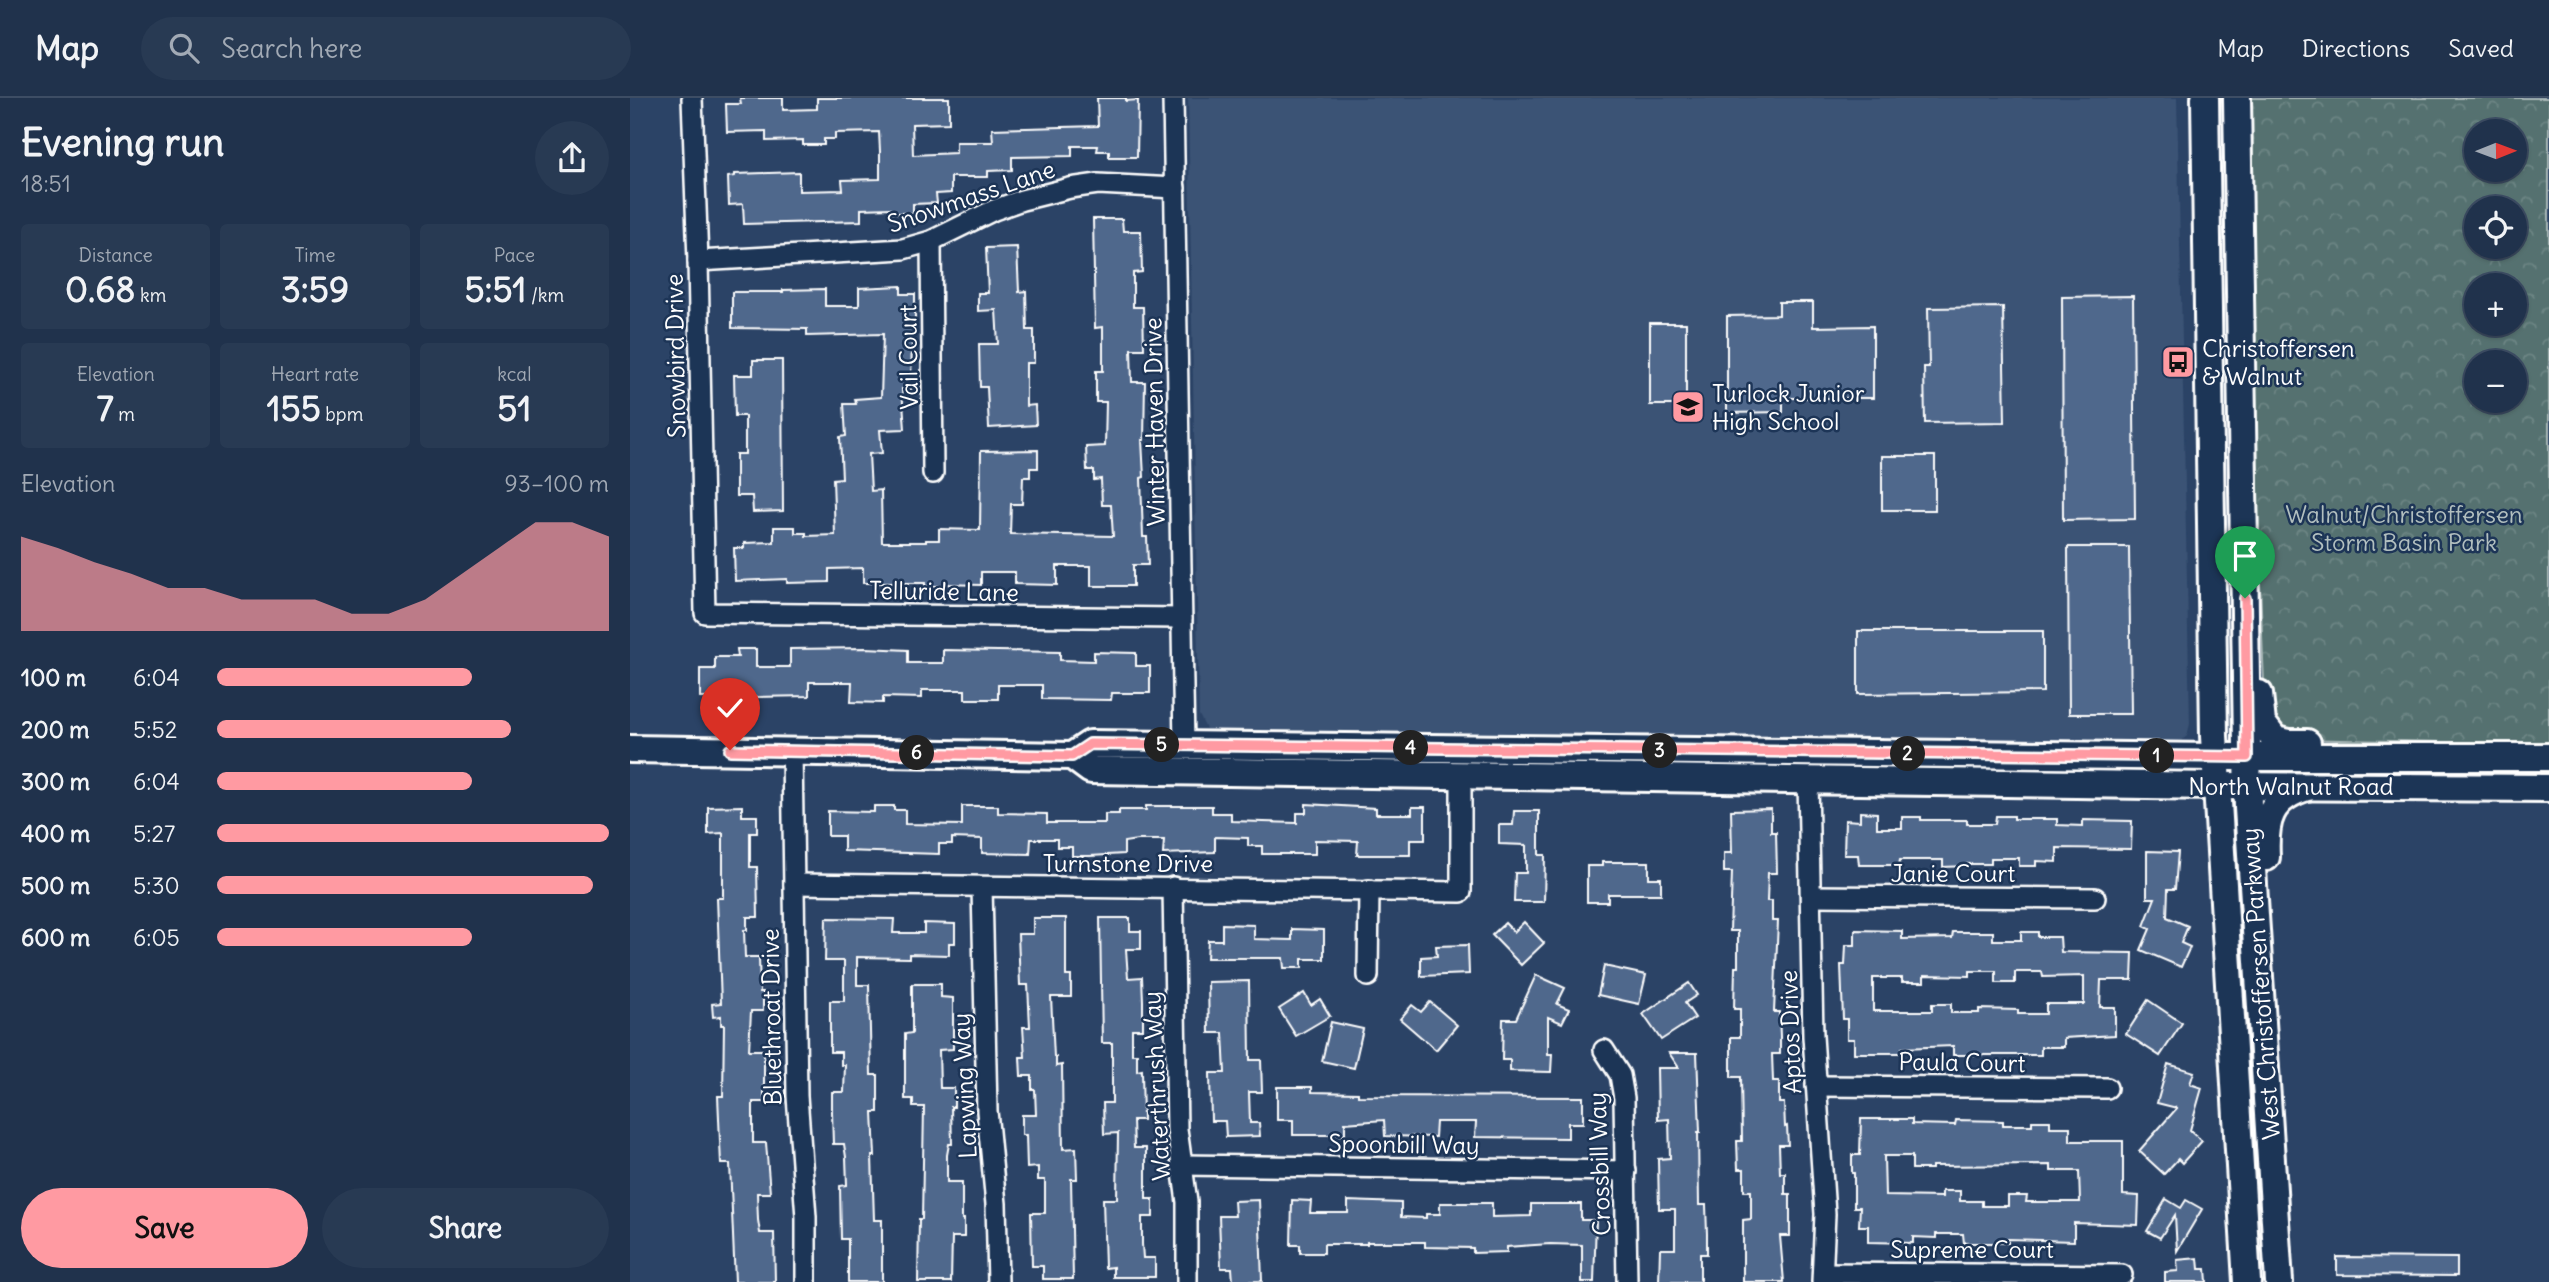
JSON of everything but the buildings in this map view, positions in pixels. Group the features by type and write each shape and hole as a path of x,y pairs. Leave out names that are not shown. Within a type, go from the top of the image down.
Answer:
{"street":[{"name":"Snowbird Drive","path":"692,98 705,613"},
{"name":"Winter Haven Drive","path":"1173,98 1184,745"},
{"name":"West Christoffersen Parkway","path":"2205,98 2216,786 2247,1282"},
{"name":"West Christoffersen Parkway","path":"2237,98 2248,786 2279,1282"},
{"name":"Snowmass Lane","path":"698,261 891,250 931,240 1003,206 1070,188 1098,184 1175,188"},
{"name":"Vail Court","path":"931,240 933,473"},
{"path":"2245,598 2259,639 2260,715 2265,730 2275,740 2289,743 2383,743 2415,755"},
{"name":"Telluride Lane","path":"705,613 1182,618"},
{"name":"North Walnut Road","path":"630,749 1072,756 1090,744 2215,757 2549,757"},
{"name":"Bluethroat Drive","path":"792,751 797,1096 806,1217 806,1282"},
{"name":"North Walnut Road","path":"1072,756 1091,770 2216,786 2549,788"},
{"name":"Turnstone Drive","path":"794,884 1461,892 1461,775"},
{"name":"Aptos Drive","path":"1808,780 1816,1086 1824,1195 1822,1278"},
{"path":"2260,992 2273,967 2266,827 2270,814 2280,800 2308,786"},
{"name":"Lapwing Way","path":"982,887 987,1111 996,1204 998,1282"},
{"name":"Waterthrush Way","path":"1173,887 1177,1106 1187,1211 1187,1282"},
{"path":"1368,976 1369,890"},
{"name":"Janie Court","path":"1811,896 2095,898"},
{"name":"Crossbill Way","path":"1604,1050 1616,1066 1622,1085 1627,1282"},
{"name":"Paula Court","path":"1816,1086 2107,1088"},
{"name":"Spoonbill Way","path":"1182,1165 1626,1171"},
{"name":"Supreme Court","path":"1822,1278 2122,1275"}],"shaded area":[{"name":"Turlock Junior High School","path":"1188,98 2177,98 2190,724 2187,736 2170,744 1217,733 1206,729 1199,715"}],"green space":[{"name":"Walnut/Christoffersen Storm Basin Park","path":"2251,98 2549,98 2549,744 2288,739 2265,708 2259,560"}],"place":[{"name":"Christoffersen & Walnut","path":"2178,362"},
{"name":"Turlock Junior High School","path":"1688,407"}],"route":[{"path":"730,750 1072,756 1090,744 2247,757 2245,598"}]}
